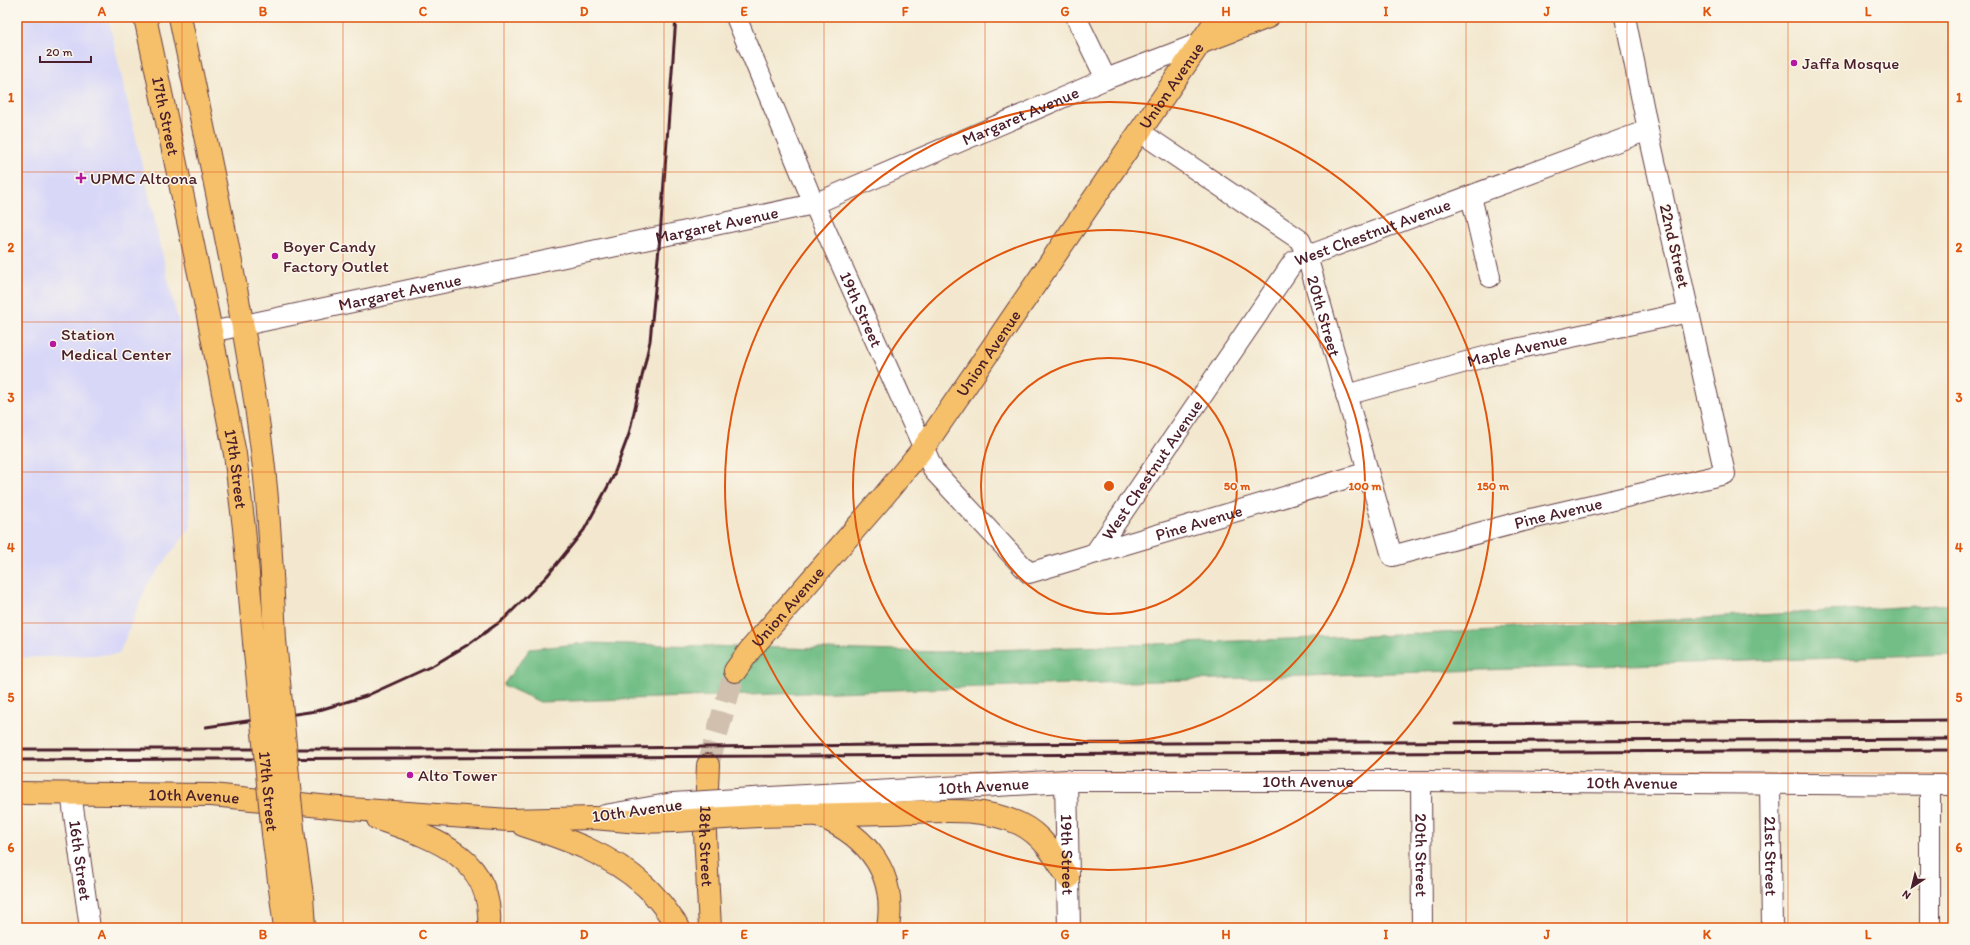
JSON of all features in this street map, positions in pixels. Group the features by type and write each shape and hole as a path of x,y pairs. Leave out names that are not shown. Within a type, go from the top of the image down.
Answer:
{"main road":[{"name":"17th Street","path":"145,17 235,454 244,528 273,834 285,928"},
{"name":"17th Street","path":"180,17 244,326 260,429 270,528 275,640 294,839 302,896 304,928"},
{"name":"Union Avenue","path":"735,671 750,650 883,497 924,447 1218,17"},
{"path":"1200,44 1268,17"},
{"name":"18th Street","path":"708,765 705,833 710,928"},
{"name":"10th Avenue","path":"17,793 212,795 350,809 509,820 594,818 639,822 673,812 756,808 817,814 943,811 978,812 997,816 1021,825 1034,834 1051,851 1068,878"},
{"path":"350,809 425,835 458,854 470,865 481,883 489,908 489,928"},
{"path":"817,814 847,830 859,840 874,857 887,880 890,912 888,928"},
{"path":"509,820 564,838 596,853 619,867 644,884 662,903 679,928"},
{"path":"302,896 311,928"},
{"path":"708,904 722,928"}],"street":[{"name":"19th Street","path":"736,17 814,204 934,471 1029,573"},
{"path":"1076,17 1106,79"},
{"name":"22nd Street","path":"1625,17 1648,130 1726,474"},
{"name":"Margaret Avenue","path":"211,332 814,204 1106,79 1200,44"},
{"name":"West Chestnut Avenue","path":"1094,553 1294,261 1648,130"},
{"name":"20th Street","path":"1140,132 1300,240 1307,256 1392,556"},
{"path":"1471,196 1490,277"},
{"name":"Maple Avenue","path":"1346,395 1506,351 1689,312"},
{"name":"Pine Avenue","path":"1029,573 1368,472"},
{"name":"Pine Avenue","path":"1392,556 1531,519 1726,474"},
{"name":"19th Street","path":"1066,781 1069,928"},
{"name":"10th Avenue","path":"756,808 1066,781 1421,781 1770,785 1953,785"},
{"name":"20th Street","path":"1421,781 1422,928"},
{"name":"21st Street","path":"1770,785 1772,928"},
{"path":"1930,786 1930,928"},
{"name":"16th Street","path":"71,793 90,928"}],"shaded area":[{"name":"UPMC Altoona","path":"17,17 108,17 182,339 191,527 147,585 119,654 17,658"}],"green space":[{"path":"1953,604 1953,654 540,702 503,685 530,649 586,643 941,652 1423,634"}],"tunnel":[{"path":"708,765 735,671"}],"railway":[{"path":"206,727 316,711 366,696 434,665 469,644 504,619 547,576 584,530 613,477 629,434 650,341 660,237 676,17"},
{"path":"1455,724 1953,720"},
{"path":"17,749 538,749 961,744 1953,739"},
{"path":"17,760 1953,750"}],"place":[{"name":"Jaffa Mosque","path":"1794,63"},
{"name":"UPMC Altoona","path":"81,178"},
{"name":"Boyer Candy Factory Outlet","path":"275,256"},
{"name":"Station Medical Center","path":"53,344"},
{"name":"Alto Tower","path":"410,775"}]}
